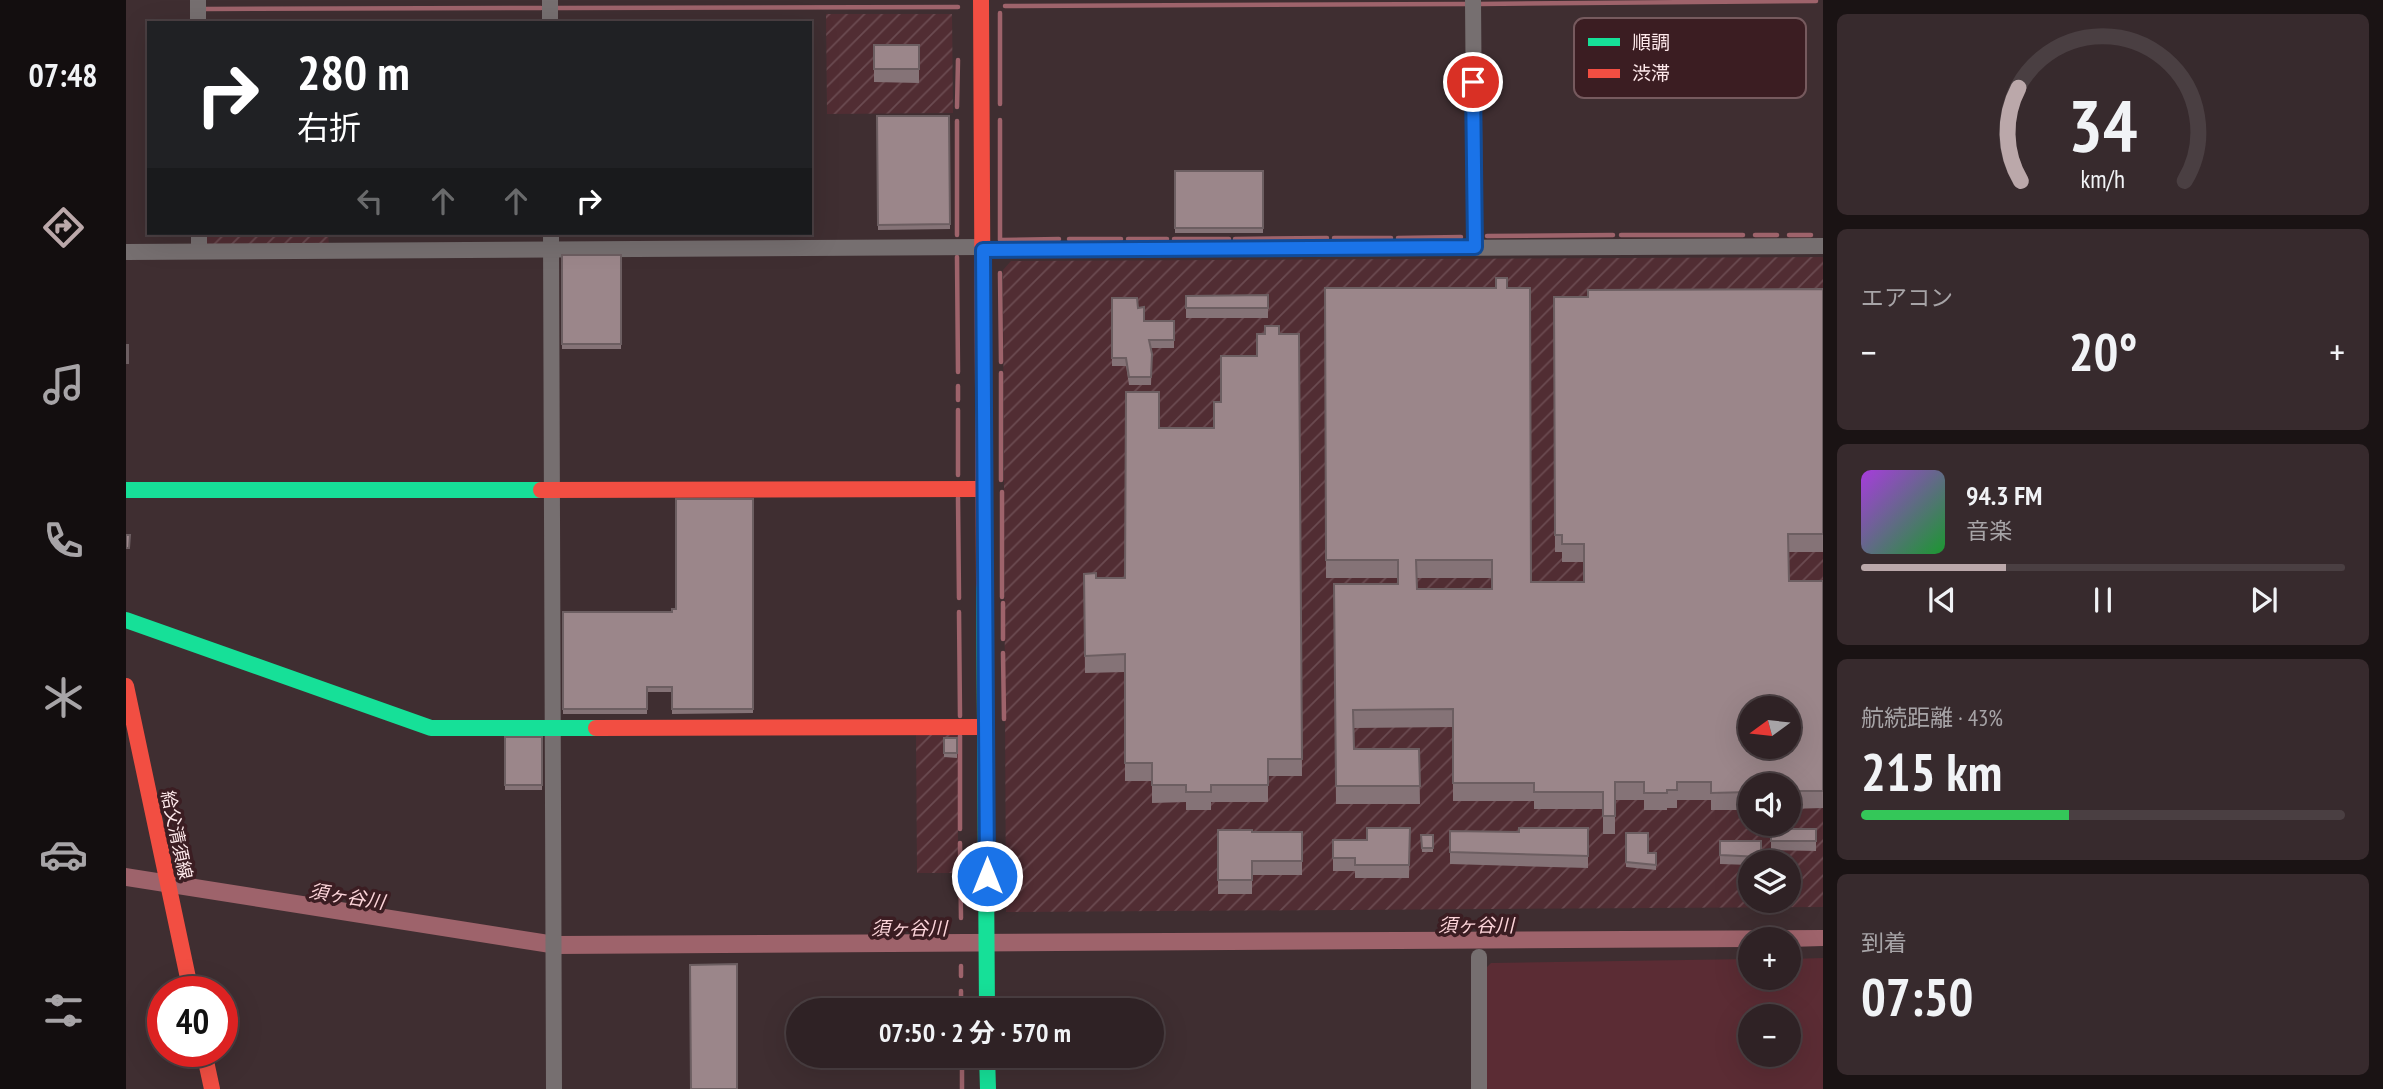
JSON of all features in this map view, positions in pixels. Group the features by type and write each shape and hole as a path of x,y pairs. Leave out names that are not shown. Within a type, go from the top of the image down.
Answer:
{"street":[{"path":"198,0 198,21"},
{"path":"550,0 550,21"},
{"path":"981,0 987,998"},
{"path":"1473,0 1475,247"},
{"path":"199,235 199,251"},
{"path":"551,241 554,1089"},
{"path":"126,252 551,241 983,248 1823,246"},
{"path":"126,490 983,489"},
{"path":"126,621 430,728 987,726"},
{"name":"給父清須線","path":"126,686 188,976"},
{"path":"1479,957 1479,1089"},
{"path":"207,1067 212,1089"},
{"path":"987,1068 988,1089"}],"shaded area":[{"path":"826,14 952,14 953,113 827,114"},
{"path":"206,235 328,235 329,245 206,246"},
{"path":"1823,257 1823,907 1801,907 1801,850 1738,850 1738,908 1006,912 1003,270 1011,261"},
{"path":"958,731 958,873 917,873 916,732"},
{"path":"126,868 556,936 1738,930 1738,947 556,954 126,886"},
{"path":"1801,930 1823,930 1823,946 1801,947"},
{"path":"1823,958 1823,1089 1486,1089 1486,968 1491,963 1738,959 1738,990 1801,990 1801,959"}],"building":[{"path":"874,45 919,45 919,69 874,69"},
{"path":"877,116 949,116 950,224 878,225"},
{"path":"1175,171 1263,171 1263,228 1175,228"},
{"path":"562,255 621,255 621,344 562,344"},
{"path":"1496,278 1507,278 1507,288 1530,288 1531,582 1584,582 1584,544 1562,544 1562,535 1555,535 1554,297 1588,297 1588,290 1823,289 1823,534 1788,534 1789,581 1823,581 1823,791 1801,791 1801,773 1738,773 1738,792 1711,793 1711,782 1677,782 1677,790 1644,793 1644,782 1615,782 1615,816 1603,816 1603,792 1534,792 1534,783 1453,783 1453,709 1353,710 1354,749 1419,749 1420,786 1336,786 1334,584 1398,584 1398,560 1326,560 1325,288 1496,288","holes":["1416,560 1492,560 1492,589 1417,589"]},
{"path":"1268,295 1268,308 1186,308 1186,296"},
{"path":"1112,298 1137,298 1138,308 1144,307 1144,321 1174,321 1174,340 1149,340 1152,354 1151,377 1129,377 1126,358 1112,358"},
{"path":"1265,326 1279,326 1279,334 1299,334 1302,759 1268,759 1268,785 1211,785 1211,792 1186,792 1186,785 1152,785 1152,763 1125,763 1125,654 1085,656 1084,574 1096,573 1096,578 1125,578 1126,392 1159,392 1159,428 1214,428 1214,402 1221,402 1221,356 1257,356 1257,334 1265,334"},
{"path":"128,345 128,363 126,363"},
{"path":"676,499 753,499 753,709 672,709 672,687 647,687 647,709 563,709 563,612 672,612 672,609 676,609"},
{"path":"126,535 130,535 129,548 126,548"},
{"path":"505,737 542,737 542,785 505,785"},
{"path":"944,738 957,738 957,753 944,753"},
{"path":"1367,828 1410,828 1409,865 1355,865 1355,858 1333,858 1333,840 1367,840"},
{"path":"1519,828 1588,828 1588,856 1450,852 1450,831 1519,832"},
{"path":"1801,829 1816,829 1816,841 1771,841 1771,836 1801,836"},
{"path":"1218,830 1302,832 1302,861 1252,861 1252,880 1218,880"},
{"path":"1626,833 1648,833 1648,853 1656,853 1656,865 1626,862"},
{"path":"1421,835 1433,835 1433,848 1422,848"},
{"path":"1720,841 1761,841 1761,850 1738,850 1738,856 1720,855"},
{"path":"737,964 737,1089 691,1089 690,965"}],"waterway":[{"path":"1479,4 1816,1"},
{"path":"1005,6 1467,4"},
{"path":"558,8 958,7"},
{"path":"205,9 541,8"},
{"path":"1000,13 1000,104"},
{"path":"957,107 958,60"},
{"path":"1000,120 1000,240 1059,239"},
{"path":"957,121 957,235"},
{"path":"1487,236 1613,235"},
{"path":"1621,235 1743,235"},
{"path":"1755,235 1777,235"},
{"path":"1789,235 1811,235"},
{"path":"1398,238 1461,237"},
{"path":"1235,239 1327,238"},
{"path":"1334,238 1391,238"},
{"path":"1069,239 1121,239"},
{"path":"1128,239 1167,239"},
{"path":"1174,239 1229,239"},
{"path":"957,257 958,372"},
{"path":"1000,273 1001,362"},
{"path":"1001,373 1001,480"},
{"path":"958,386 958,400"},
{"path":"958,410 958,475"},
{"path":"1002,492 1002,597"},
{"path":"958,498 959,598"},
{"path":"1003,603 1003,639"},
{"path":"959,612 960,716"},
{"path":"1003,653 1004,719"},
{"path":"960,736 960,829"},
{"path":"960,843 961,918"},
{"path":"961,966 961,976"},
{"path":"961,991 961,998"},
{"path":"962,1068 962,1089"}],"traffic: fast":[{"path":"126,490 541,490"},
{"path":"984,584 987,998"},
{"path":"126,620 431,728 596,728"},
{"path":"987,1068 988,1089"}],"traffic: jam":[{"path":"981,0 984,584"},
{"path":"541,490 983,489"},
{"path":"126,686 188,976"},
{"path":"596,728 987,727"},
{"path":"207,1067 212,1089"}],"route":[{"path":"987,876 983,250 1475,247 1473,82"}],"water label":[{"name":"須ヶ谷川","path":"347,896"},
{"name":"須ヶ谷川","path":"1476,925"},
{"name":"須ヶ谷川","path":"909,928"}]}
